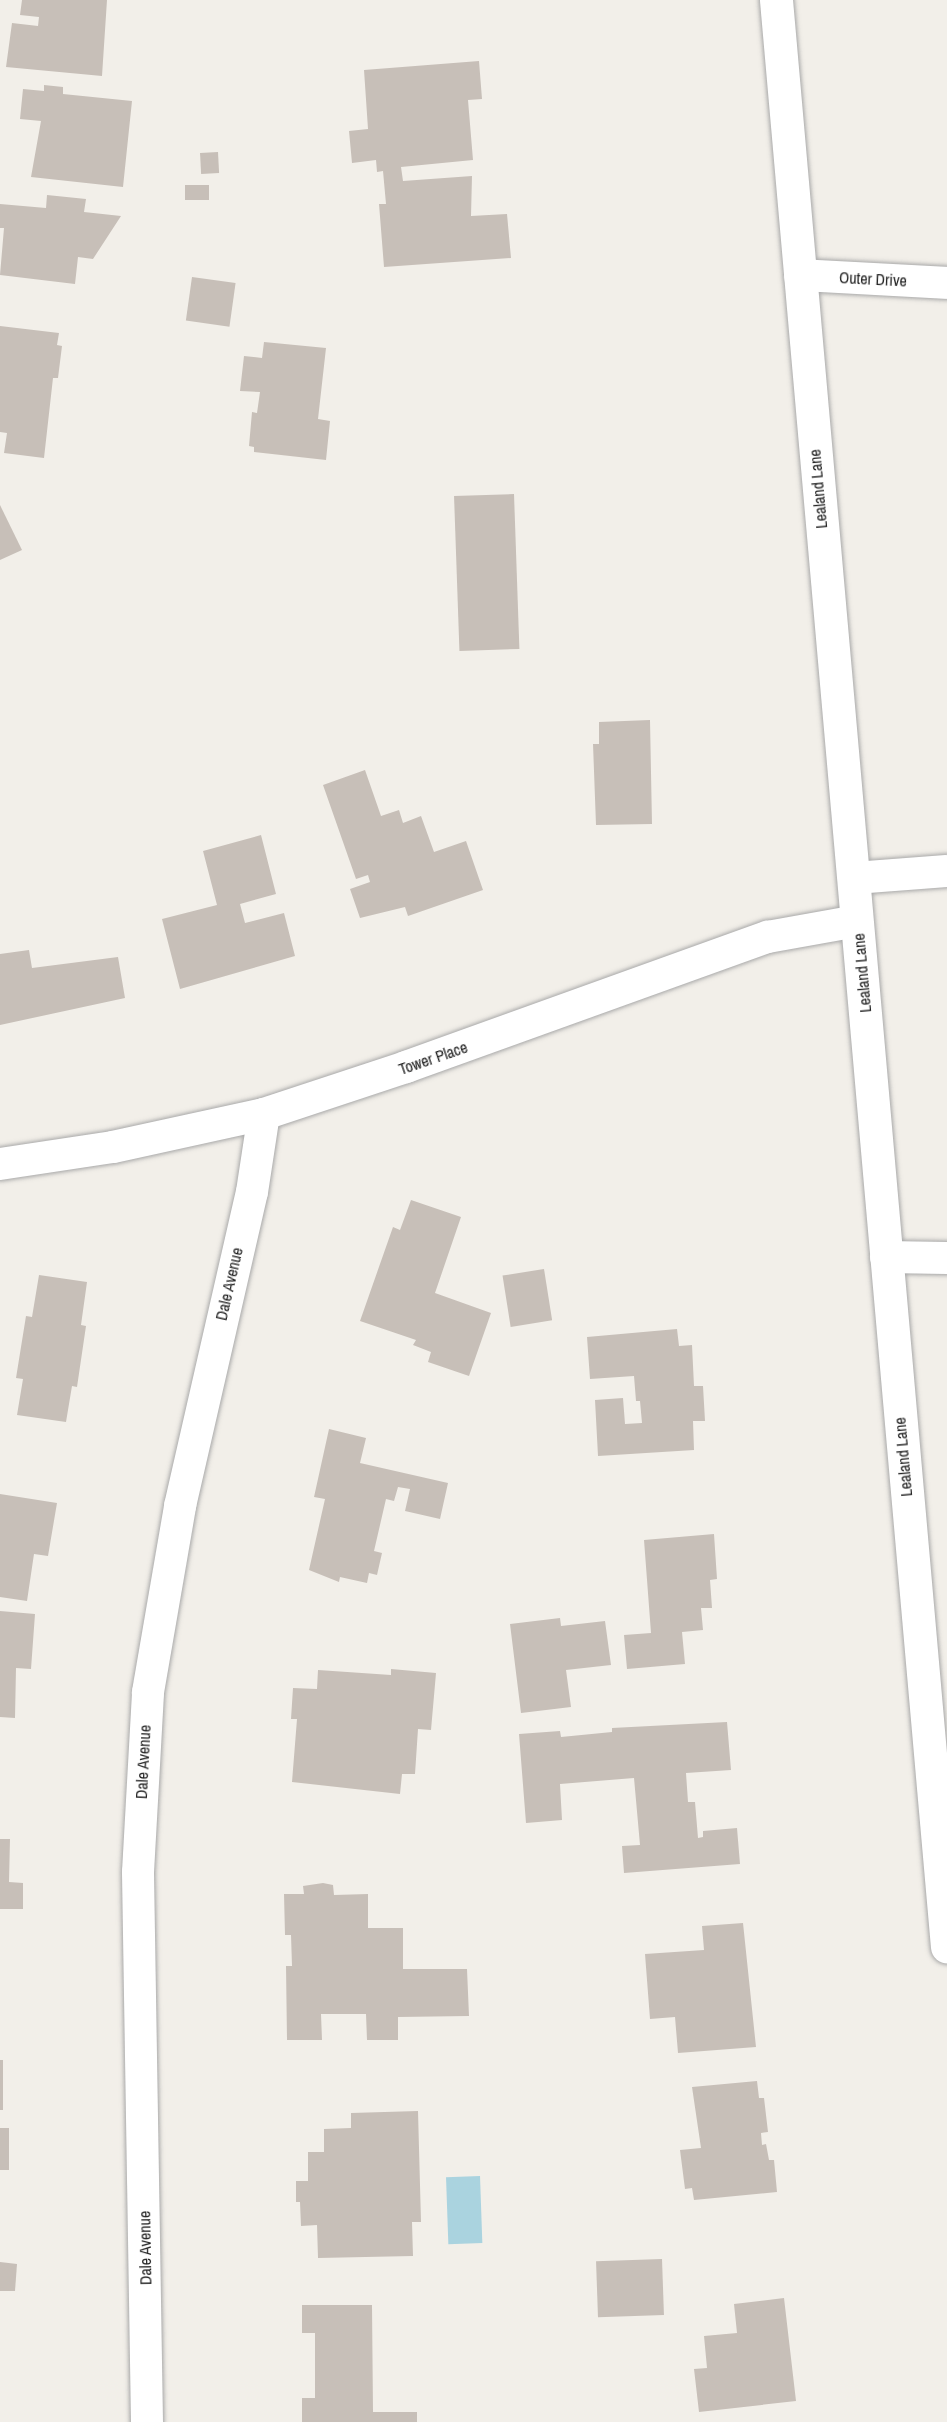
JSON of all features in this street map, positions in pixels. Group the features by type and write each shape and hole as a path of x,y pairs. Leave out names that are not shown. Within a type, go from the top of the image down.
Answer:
{"street":[{"name":"Lealand Lane","path":"776,0 947,1947"},
{"name":"Outer Drive","path":"800,275 947,283"},
{"path":"854,878 947,871"},
{"name":"Tower Place","path":"0,1164 113,1147 264,1114 406,1067 768,938 857,921"},
{"name":"Dale Avenue","path":"147,2422 138,1872 148,1692 180,1506 252,1192 264,1114"},
{"path":"886,1257 947,1258"}],"water":[{"path":"480,2176 482,2243 448,2244 446,2177"}],"building":[{"path":"22,0 107,0 102,76 6,67 12,23 38,26 39,17 20,15"},
{"path":"479,61 482,99 468,100 473,160 401,167 403,181 472,176 471,216 507,214 511,258 384,267 379,204 386,204 383,171 377,172 376,160 352,163 349,131 368,129 364,70"},
{"path":"44,85 63,87 63,94 132,101 123,187 31,177 41,121 20,119 23,89 44,91"},
{"path":"218,152 219,173 201,174 200,153"},
{"path":"185,185 209,185 209,200 185,200"},
{"path":"47,195 86,199 84,212 121,216 93,259 78,257 75,284 0,275 4,228 0,228 0,204 46,208"},
{"path":"192,277 236,283 229,327 186,321"},
{"path":"0,326 59,333 57,345 62,346 58,378 53,378 44,458 4,453 7,433 0,432"},
{"path":"264,342 326,348 318,419 330,421 326,460 254,452 254,447 249,446 252,412 257,413 260,392 240,391 244,356 262,358"},
{"path":"514,494 519,649 459,651 454,496"},
{"path":"0,505 22,550 0,560"},
{"path":"650,720 652,824 596,825 593,744 599,744 599,722"},
{"path":"365,770 381,816 399,810 403,823 421,816 434,852 466,841 483,890 408,916 405,907 360,918 350,889 370,882 368,875 356,879 323,785"},
{"path":"261,835 276,894 240,904 245,923 284,913 295,956 180,989 162,919 217,905 203,851"},
{"path":"29,950 32,968 118,957 125,998 0,1025 0,954"},
{"path":"411,1200 461,1217 435,1293 491,1313 469,1376 428,1362 431,1352 413,1345 416,1340 360,1321 393,1227 400,1230"},
{"path":"544,1269 552,1320 511,1327 503,1276"},
{"path":"39,1275 87,1282 81,1325 86,1326 77,1387 72,1386 66,1422 17,1415 23,1379 16,1378 26,1316 32,1317"},
{"path":"677,1329 679,1346 692,1345 694,1386 703,1386 705,1421 693,1421 694,1450 598,1456 595,1400 623,1398 625,1424 642,1423 640,1401 636,1401 634,1376 590,1379 587,1337"},
{"path":"329,1429 366,1438 360,1463 448,1483 440,1519 405,1511 410,1489 398,1487 394,1501 386,1499 374,1551 382,1553 377,1575 369,1573 367,1583 340,1577 339,1582 309,1570 325,1499 314,1497"},
{"path":"0,1494 57,1503 48,1556 34,1554 27,1601 0,1597"},
{"path":"714,1534 717,1579 710,1580 712,1608 701,1608 703,1630 682,1632 685,1664 627,1669 624,1635 651,1633 644,1540"},
{"path":"0,1611 35,1614 31,1669 16,1668 15,1718 0,1717"},
{"path":"560,1618 561,1626 605,1621 611,1665 566,1670 571,1707 521,1713 510,1624"},
{"path":"391,1669 436,1673 431,1730 418,1729 415,1774 402,1774 400,1794 292,1782 297,1719 291,1719 293,1688 317,1689 318,1670 391,1675"},
{"path":"727,1722 731,1770 686,1773 688,1802 695,1802 698,1838 703,1837 703,1831 737,1828 740,1864 624,1873 622,1846 640,1845 634,1778 560,1784 562,1820 526,1823 519,1734 560,1731 561,1737 612,1732 612,1728"},
{"path":"0,1839 10,1839 9,1882 23,1883 23,1909 0,1909"},
{"path":"323,1883 333,1885 334,1895 368,1894 368,1928 403,1928 403,1969 467,1969 469,2016 398,2017 398,2040 367,2040 366,2014 321,2014 322,2040 287,2040 286,1966 292,1966 291,1935 285,1935 284,1894 304,1894 303,1886"},
{"path":"743,1923 756,2047 678,2053 675,2017 650,2019 645,1954 704,1950 702,1926"},
{"path":"0,2060 3,2060 3,2110 0,2110"},
{"path":"757,2081 759,2098 764,2098 768,2132 761,2133 762,2145 766,2144 769,2160 774,2160 777,2192 694,2200 692,2188 685,2189 680,2150 701,2148 692,2087"},
{"path":"418,2111 421,2222 412,2222 413,2256 318,2258 317,2225 301,2226 300,2202 296,2202 296,2181 308,2181 308,2152 324,2152 324,2129 351,2128 351,2113"},
{"path":"0,2128 9,2128 9,2170 0,2170"},
{"path":"662,2259 664,2315 598,2317 596,2261"},
{"path":"0,2262 17,2264 15,2291 0,2291"},
{"path":"784,2298 796,2401 699,2412 694,2369 707,2368 704,2336 737,2333 734,2304"},
{"path":"302,2305 372,2305 373,2412 417,2412 417,2422 302,2422 302,2398 315,2398 315,2333 302,2333"}]}
